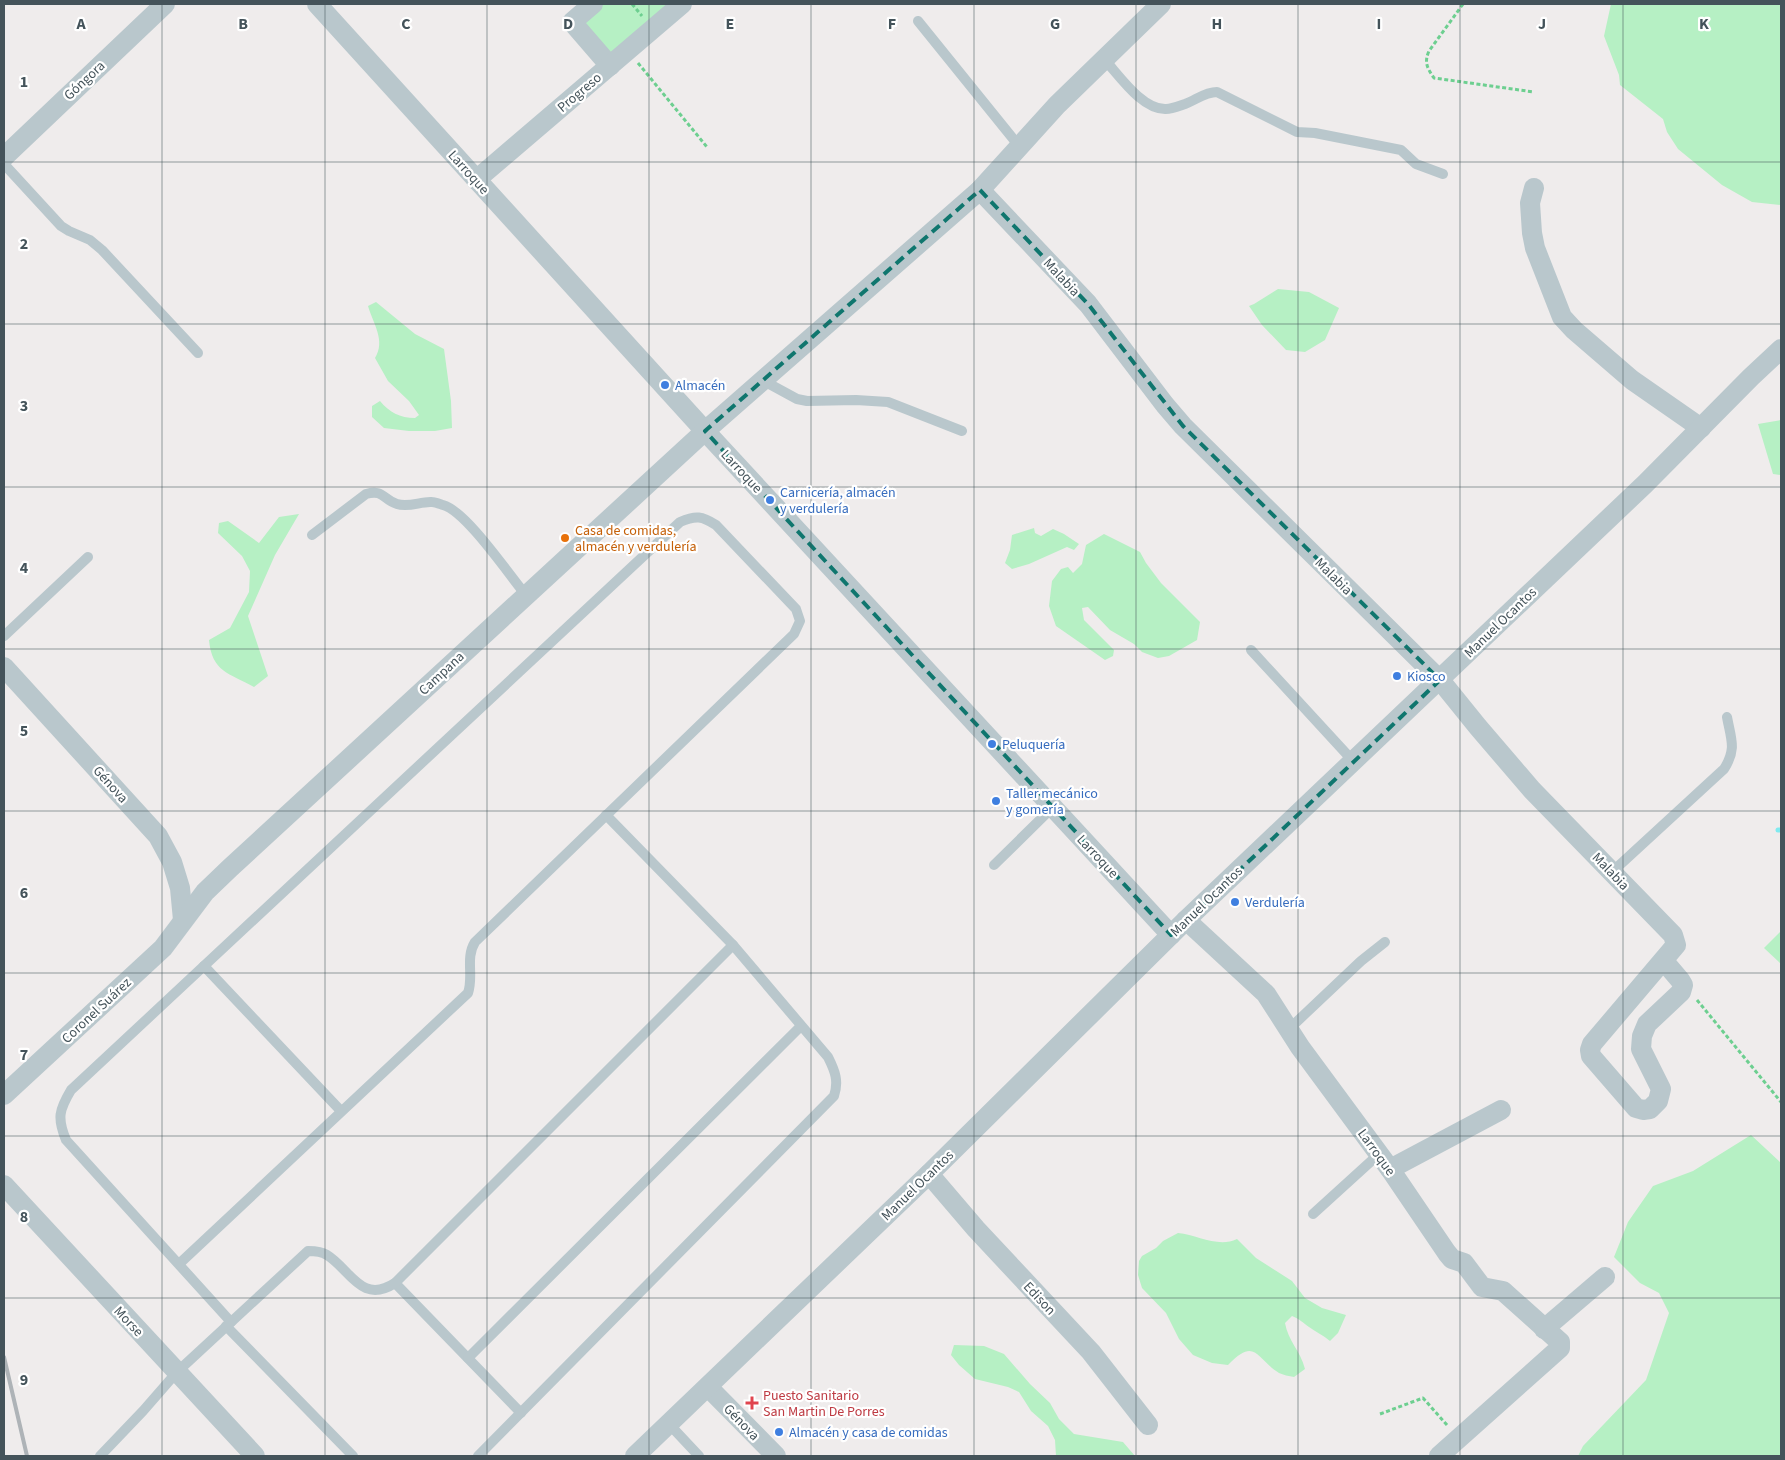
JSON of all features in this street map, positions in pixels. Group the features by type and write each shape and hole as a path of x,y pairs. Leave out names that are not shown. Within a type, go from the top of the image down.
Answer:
{"street":[{"name":"Góngora","path":"4,157 165,4"},
{"name":"Larroque","path":"317,4 705,431 1170,935"},
{"path":"593,4 572,22 610,66"},
{"name":"Progreso","path":"476,180 682,4"},
{"name":"Campana","path":"182,920 205,892 230,868 705,431 980,190 1057,105 1161,4"},
{"path":"1534,188 1530,209 1535,248 1562,317 1574,330 1632,380 1701,428"},
{"name":"Malabia","path":"980,190 1088,304 1183,426 1440,680 1532,790 1673,935 1676,945 1592,1044 1590,1050 1591,1056 1636,1108 1650,1109 1658,1101 1661,1089 1641,1049 1642,1036 1647,1024 1681,992 1683,985 1680,980"},
{"name":"Manuel Ocantos","path":"635,1456 929,1174 1170,935 1645,484 1781,349"},
{"name":"Génova","path":"4,667 158,836 172,862 180,888 182,920"},
{"name":"Coronel Suárez","path":"4,1095 162,948 182,920"},
{"name":"Larroque","path":"1186,920 1266,994 1288,1030 1385,1162 1446,1254 1452,1259 1464,1263 1482,1287 1503,1291 1544,1329"},
{"path":"1663,960 1680,980"},
{"path":"1385,1162 1502,1110"},
{"name":"Edison","path":"929,1174 976,1228 1091,1352 1148,1425"},
{"name":"Morse","path":"4,1185 255,1456"},
{"path":"1439,1456 1560,1348 1560,1342 1544,1329 1604,1277"},
{"name":"Génova","path":"708,1387 776,1456"}],"lane":[{"path":"918,21 1019,146"},
{"path":"1104,59 1142,100 1154,107 1167,109 1186,104 1209,92 1217,92 1297,132 1315,133 1402,150 1416,164 1443,174"},
{"path":"4,164 61,226 69,232 90,240 102,250 198,353"},
{"path":"762,380 797,399 807,401 856,400 888,402 962,431"},
{"path":"312,535 366,494 373,492 382,494 397,504 414,505 431,502 446,505 467,521 526,596"},
{"path":"179,1264 468,993 471,984 470,951 475,942 794,634 800,621 796,609 716,525 704,518 691,517 680,522 71,1090 64,1102 59,1123 66,1140 179,1264 229,1324 353,1456"},
{"path":"4,636 88,557"},
{"path":"1251,650 1353,761"},
{"path":"1612,872 1724,769 1731,758 1733,750 1727,717"},
{"path":"994,865 1053,808"},
{"path":"478,1456 834,1096 836,1090 836,1073 828,1058 733,945 606,815"},
{"path":"1288,1030 1361,961 1385,942"},
{"path":"100,1456 177,1372 308,1251 316,1251 327,1255 358,1284 373,1290 387,1288 395,1282 733,945"},
{"path":"204,966 342,1112"},
{"path":"468,1358 801,1026"},
{"path":"1314,1214 1385,1162"},
{"path":"395,1282 521,1413"},
{"path":"669,1424 699,1456"}],"path":[{"path":"632,4 646,20"},
{"path":"1462,4 1425,60 1434,78 1534,92"},
{"path":"628,51 707,147"},
{"path":"1680,980 1781,1102"},
{"path":"1380,1414 1423,1398 1459,1438"}],"highlighted area":[{"path":"980,190 1088,304 1183,426 1440,680 1171,935 705,431"}],"green space":[{"path":"599,4 672,4 610,57 579,21"},
{"path":"1611,4 1781,4 1781,205 1752,202 1722,185 1678,149 1667,132 1663,119 1620,85 1619,75 1604,36"},
{"path":"1278,289 1309,292 1339,308 1325,340 1305,352 1286,350 1262,325 1249,306"},
{"path":"376,302 415,334 444,349 451,401 452,428 435,431 409,431 384,428 372,417 372,406 380,401 400,416 415,418 419,415 409,401 388,381 375,358 378,352 379,339 368,306"},
{"path":"1781,420 1781,475 1773,474 1758,424"},
{"path":"299,514 275,555 248,616 268,676 254,687 223,670 214,659 211,651 209,640 230,628 249,592 250,571 242,556 218,533 219,523 228,521 259,543 279,517"},
{"path":"1034,528 1035,533 1041,536 1053,529 1079,544 1074,550 1067,547 1029,564 1012,569 1005,563 1010,550 1012,535"},
{"path":"1104,534 1140,552 1161,583 1200,622 1197,640 1169,656 1158,658 1142,652 1134,644 1110,630 1088,607 1082,608 1084,620 1114,650 1113,656 1105,660 1056,626 1049,606 1052,581 1061,569 1068,567 1073,573 1082,564 1086,545"},
{"path":"1781,931 1781,964 1764,948"},
{"path":"1751,1135 1781,1163 1781,1456 1578,1456 1583,1446 1646,1380 1669,1313 1659,1293 1640,1283 1614,1257 1628,1222 1653,1186 1693,1171"},
{"path":"1178,1233 1215,1242 1237,1239 1256,1258 1292,1281 1305,1298 1322,1308 1346,1315 1338,1333 1330,1341 1292,1316 1285,1323 1305,1369 1294,1377 1279,1373 1250,1351 1237,1356 1228,1365 1212,1363 1193,1355 1179,1339 1166,1313 1142,1288 1138,1275 1139,1261 1142,1256"},
{"path":"954,1345 984,1346 1004,1354 1030,1384 1050,1403 1059,1419 1074,1434 1123,1442 1135,1456 1056,1456 1055,1440 1048,1426 1031,1411 1019,1392 1008,1387 975,1379 951,1355"}],"railway":[{"path":"4,1357 27,1456"}],"place":[{"name":"Almacén","path":"665,385"},
{"name":"Carnicería, almacén y verdulería","path":"770,500"},
{"name":"Casa de comidas, almacén y verdulería","path":"565,538"},
{"name":"Kiosco","path":"1397,676"},
{"name":"Peluquería","path":"992,744"},
{"name":"Taller mecánico y gomería","path":"996,801"},
{"name":"Verdulería","path":"1235,902"},
{"name":"Puesto Sanitario San Martin De Porres","path":"752,1403"},
{"name":"Almacén y casa de comidas","path":"779,1432"}]}
